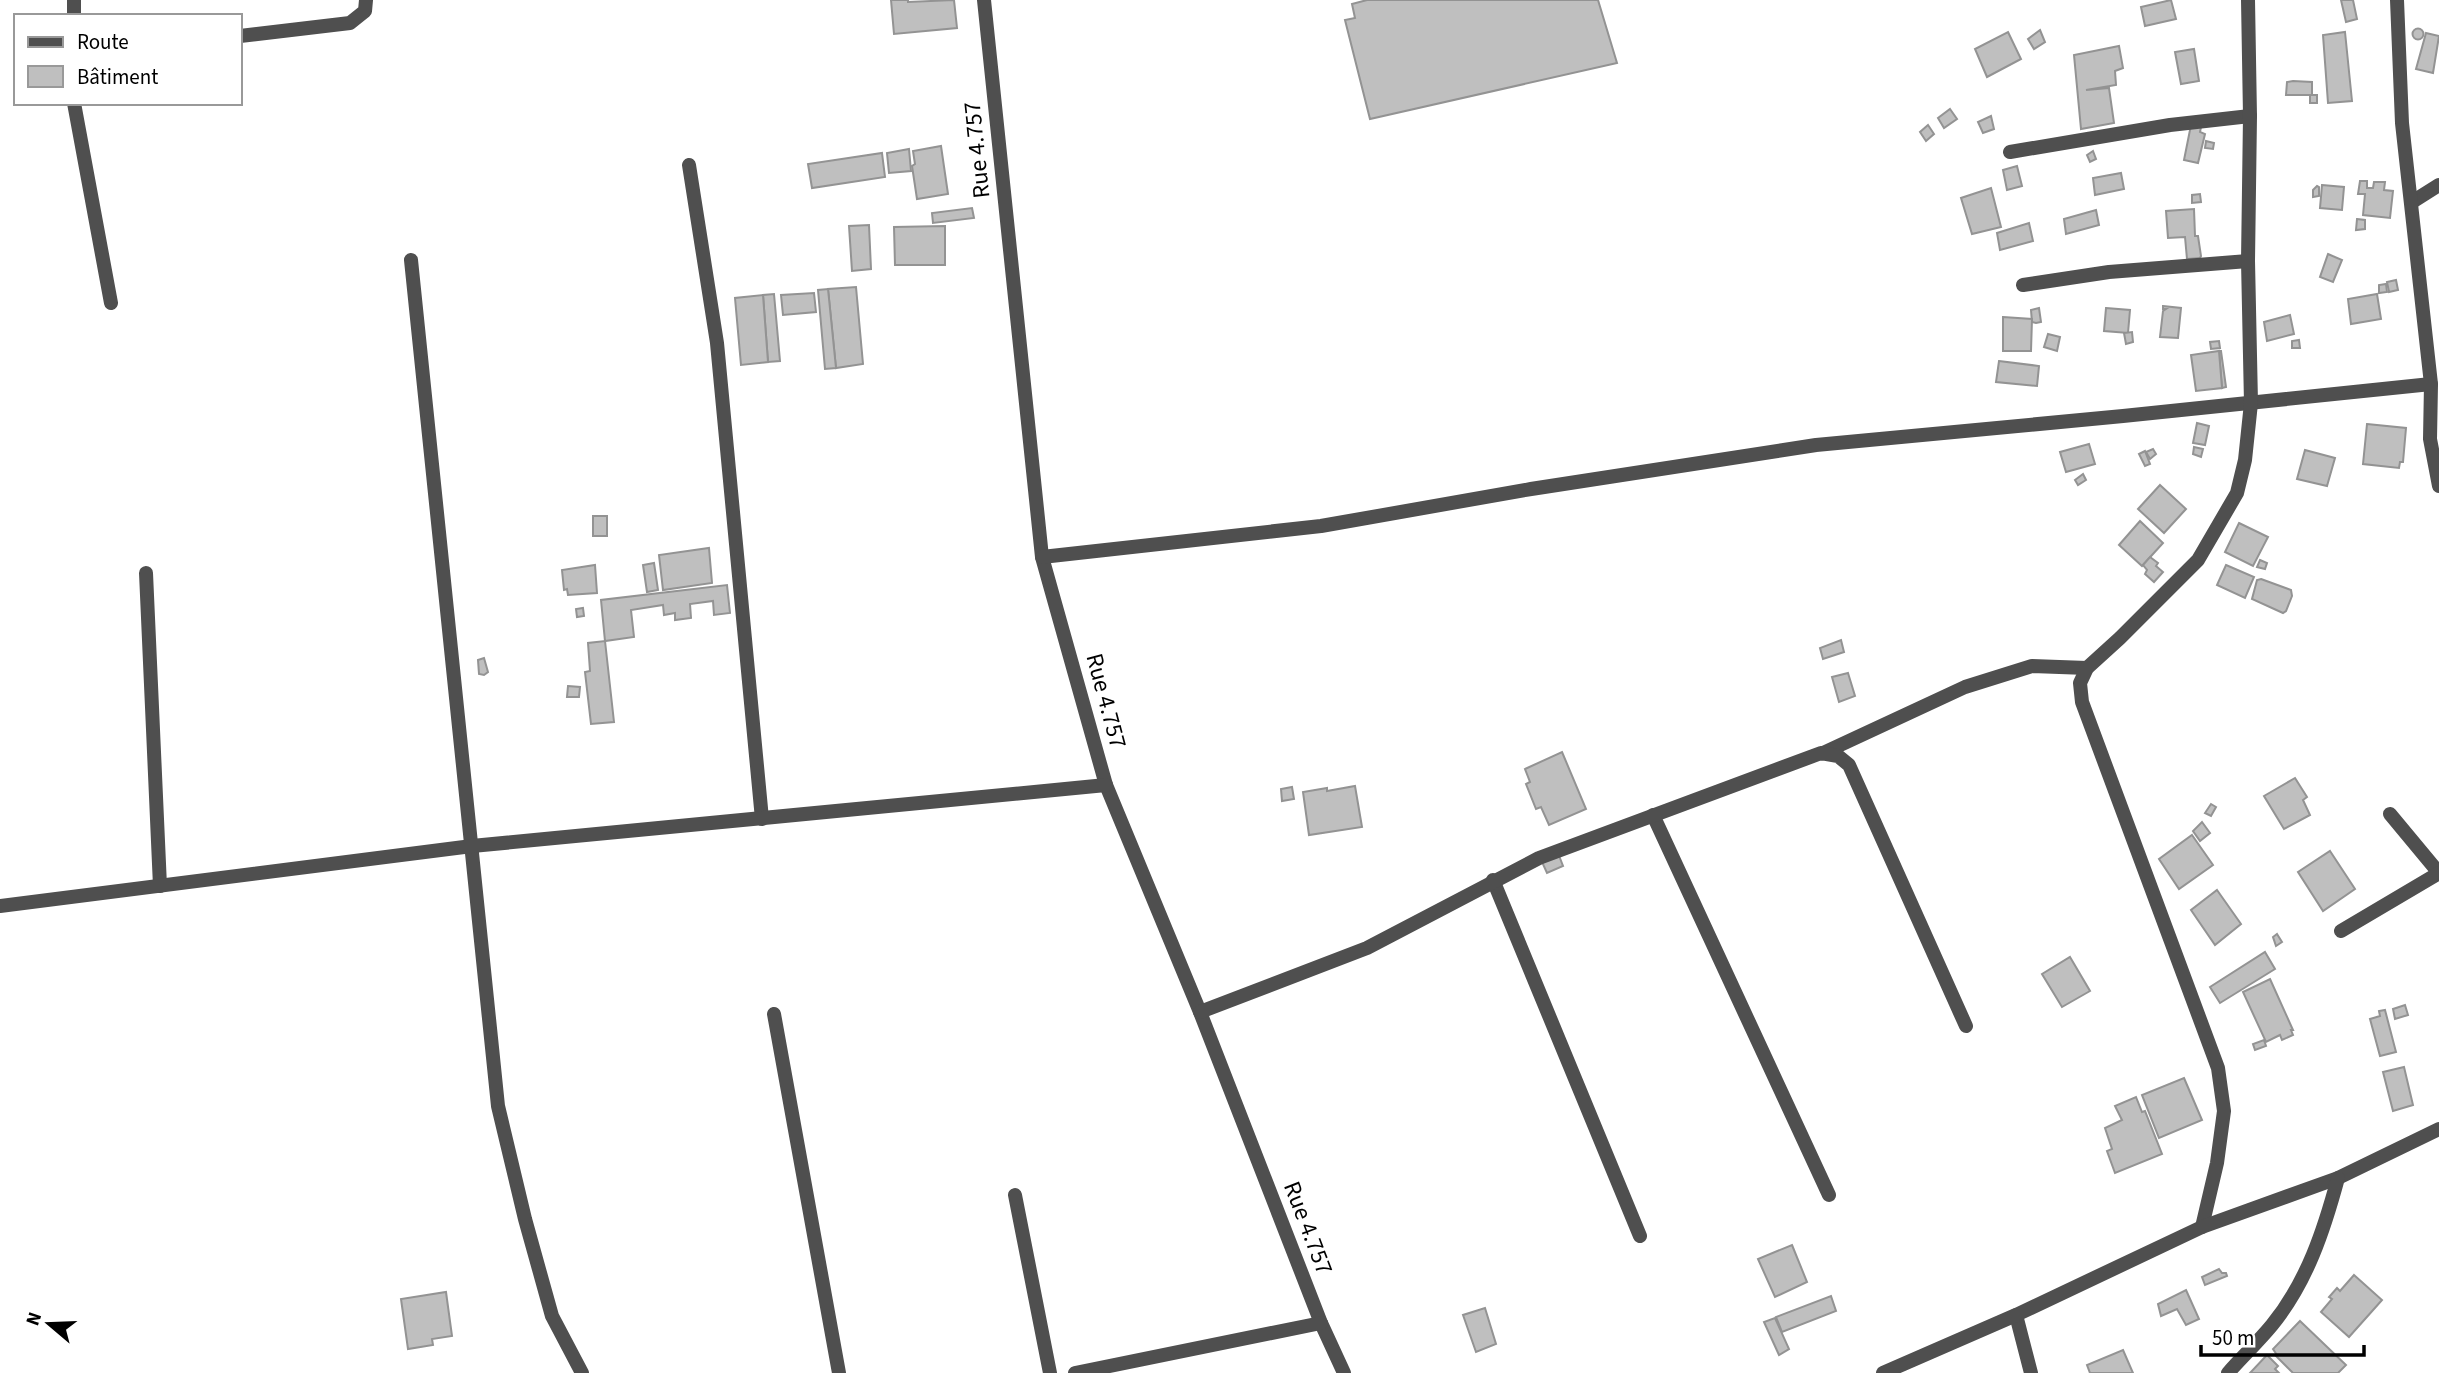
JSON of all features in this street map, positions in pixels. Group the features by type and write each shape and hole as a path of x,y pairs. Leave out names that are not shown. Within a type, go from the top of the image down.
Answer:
{"street":[{"path":"242,36 350,23 365,11 366,0"},
{"name":"Rue 4.757","path":"984,0 1042,557 1106,785 1200,1012 1321,1323 1344,1373"},
{"path":"2202,1227 2217,1163 2224,1111 2218,1068 2082,702 2080,683 2087,668 2198,560 2237,494 2245,460 2251,403 2248,0"},
{"path":"2397,0 2402,123 2431,384 2430,439 2439,486"},
{"path":"74,105 111,303"},
{"path":"2010,152 2170,124 2249,116"},
{"path":"690,165 717,343 762,820"},
{"path":"2412,202 2439,185"},
{"path":"411,260 498,1106 552,1316 582,1373"},
{"path":"2023,285 2109,272 2248,261"},
{"path":"1042,557 1321,526 1545,487 1816,445 2431,384"},
{"path":"146,573 160,886"},
{"path":"1200,1012 1367,948 1539,858 1821,753 1965,687 2032,666 2087,668"},
{"path":"1821,753 1838,756 1849,765 1966,1026"},
{"path":"0,906 472,846 1106,785"},
{"path":"2341,931 2439,873 2390,814"},
{"path":"1653,815 1829,1195"},
{"path":"1493,880 1640,1236"},
{"path":"774,1014 839,1373"},
{"path":"1884,1373 2016,1315 2202,1227 2338,1178 2439,1129"},
{"path":"2228,1373 2273,1324 2305,1274 2325,1227 2338,1178"},
{"path":"1015,1195 1050,1373"},
{"path":"2016,1315 2031,1373"},
{"path":"1075,1373 1321,1323"}],"building":[{"path":"891,0 954,0 957,28 894,34"},
{"path":"1367,0 1598,0 1617,63 1370,119 1345,20 1355,18 1352,4"},
{"path":"2171,0 2176,19 2145,26 2141,7"},
{"path":"2341,0 2353,0 2357,19 2346,22"},
{"path":"2418,29 2422,30 2422,38 2418,39 2414,38 2413,34 2414,30"},
{"path":"2040,30 2045,42 2034,49 2028,39"},
{"path":"2008,32 2021,59 1987,77 1975,49"},
{"path":"2345,32 2352,101 2328,103 2323,35"},
{"path":"2426,33 2439,36 2433,73 2416,69"},
{"path":"2119,46 2123,68 2115,71 2116,85 2086,90 2109,88 2114,123 2081,129 2074,55"},
{"path":"2194,49 2199,81 2181,84 2175,52"},
{"path":"2287,82 2312,82 2312,95 2286,95"},
{"path":"2310,95 2317,95 2317,103 2310,103"},
{"path":"1950,109 1957,119 1944,128 1938,118"},
{"path":"1991,116 1994,129 1983,133 1978,122"},
{"path":"1928,125 1934,134 1926,141 1920,132"},
{"path":"2191,125 2201,127 2200,132 2205,134 2198,163 2184,160"},
{"path":"2206,141 2214,143 2213,149 2205,148"},
{"path":"941,146 948,194 917,199 912,166 915,164 913,151"},
{"path":"909,149 911,171 889,173 887,153"},
{"path":"2093,151 2096,159 2090,162 2087,155"},
{"path":"882,153 885,177 812,188 808,164"},
{"path":"2017,166 2022,186 2007,190 2003,170"},
{"path":"2121,173 2124,189 2095,195 2093,178"},
{"path":"2360,181 2367,181 2367,188 2373,188 2374,182 2385,182 2384,190 2393,191 2390,218 2363,215 2365,194 2358,194"},
{"path":"2322,185 2344,187 2342,210 2320,208"},
{"path":"2317,186 2319,196 2313,197 2313,190"},
{"path":"1991,188 2001,227 1972,234 1961,198"},
{"path":"2200,194 2201,202 2192,203 2192,195"},
{"path":"972,208 974,218 933,223 932,213"},
{"path":"2194,209 2195,236 2198,236 2201,256 2187,259 2185,237 2168,238 2166,211"},
{"path":"2096,210 2099,225 2066,234 2064,219"},
{"path":"2357,219 2365,220 2365,229 2356,230"},
{"path":"2029,223 2033,241 2000,250 1997,233"},
{"path":"869,225 871,269 852,271 849,226"},
{"path":"945,226 945,265 895,265 894,227"},
{"path":"2328,254 2342,260 2333,282 2320,277"},
{"path":"2396,280 2398,290 2389,292 2387,282"},
{"path":"2386,284 2387,292 2379,293 2379,285"},
{"path":"856,287 863,364 836,368 828,289"},
{"path":"828,289 836,368 825,369 818,290"},
{"path":"814,293 816,312 783,315 781,295"},
{"path":"774,294 780,361 768,362 763,295"},
{"path":"2377,294 2381,319 2351,324 2348,299"},
{"path":"763,295 768,362 741,365 735,298"},
{"path":"2163,306 2181,308 2178,338 2160,337 2163,311 2166,309 2163,309"},
{"path":"2039,308 2041,322 2032,322 2031,310"},
{"path":"2106,308 2130,310 2128,333 2104,331"},
{"path":"2290,315 2294,334 2267,341 2264,322"},
{"path":"2003,317 2032,319 2031,351 2003,351"},
{"path":"2132,332 2133,342 2126,344 2124,333"},
{"path":"2048,334 2060,337 2057,351 2044,347"},
{"path":"2299,340 2300,348 2292,348 2292,341"},
{"path":"2219,341 2220,348 2211,349 2210,342"},
{"path":"2219,351 2226,387 2222,388"},
{"path":"2219,351 2222,388 2196,391 2191,355"},
{"path":"1999,361 2039,366 2037,386 1996,382"},
{"path":"2197,423 2209,426 2205,445 2193,443"},
{"path":"2367,424 2406,428 2403,462 2400,462 2399,468 2363,464"},
{"path":"2089,444 2095,464 2066,472 2060,452"},
{"path":"2194,447 2203,449 2201,457 2193,454"},
{"path":"2153,449 2156,454 2150,459 2146,452"},
{"path":"2305,450 2335,458 2327,486 2297,479"},
{"path":"2145,451 2150,464 2145,466 2139,454"},
{"path":"2083,474 2086,480 2078,485 2075,480"},
{"path":"2160,485 2186,509 2164,533 2138,509"},
{"path":"593,516 607,516 607,536 593,536"},
{"path":"2140,521 2163,543 2142,566 2119,545"},
{"path":"2239,523 2268,537 2253,566 2225,552"},
{"path":"709,548 712,583 663,590 659,555"},
{"path":"2150,557 2158,563 2156,566 2163,572 2154,582 2145,574 2147,570 2143,565"},
{"path":"2260,560 2267,563 2265,569 2257,567"},
{"path":"654,563 658,590 647,592 643,565"},
{"path":"595,565 597,593 568,595 567,589 564,590 562,570"},
{"path":"2226,565 2254,577 2245,598 2217,585"},
{"path":"2257,580 2291,590 2292,596 2286,611 2283,613 2252,599"},
{"path":"727,585 730,613 714,615 713,601 690,604 691,618 675,620 675,613 664,615 663,605 631,610 634,637 605,641 601,600"},
{"path":"583,608 584,616 577,617 576,609"},
{"path":"1841,640 1844,652 1823,659 1820,648"},
{"path":"605,641 614,722 591,724 585,672 590,671 588,643"},
{"path":"484,658 488,672 484,675 479,674 478,660"},
{"path":"1848,673 1855,696 1839,702 1832,677"},
{"path":"568,686 580,687 579,697 567,697"},
{"path":"1562,752 1586,809 1549,825 1541,807 1536,809 1526,784 1530,782 1525,769"},
{"path":"2295,778 2307,797 2303,800 2310,815 2284,829 2264,796"},
{"path":"1355,786 1362,827 1309,835 1303,792"},
{"path":"1292,787 1294,799 1282,801 1281,789"},
{"path":"2211,804 2216,807 2211,816 2205,813"},
{"path":"2202,822 2210,833 2200,841 2193,831"},
{"path":"2192,835 2213,865 2179,889 2159,859"},
{"path":"2330,851 2355,889 2323,911 2298,872"},
{"path":"1558,853 1563,866 1547,873 1542,862"},
{"path":"2217,890 2241,924 2215,945 2191,910"},
{"path":"2277,934 2282,942 2276,946 2273,937"},
{"path":"2265,952 2275,969 2220,1003 2210,987"},
{"path":"2070,957 2090,991 2062,1007 2042,974"},
{"path":"2270,979 2293,1035 2282,1040 2280,1035 2266,1042 2243,992"},
{"path":"2405,1005 2408,1015 2395,1019 2393,1009"},
{"path":"2385,1010 2396,1052 2380,1056 2370,1019 2380,1016 2379,1011"},
{"path":"2264,1040 2266,1046 2255,1050 2253,1044"},
{"path":"2404,1067 2413,1105 2393,1111 2383,1072"},
{"path":"2184,1078 2202,1120 2159,1138 2142,1095"},
{"path":"2136,1097 2142,1112 2145,1111 2162,1154 2115,1173 2107,1151 2112,1149 2105,1128 2122,1120 2115,1106"},
{"path":"1792,1245 1807,1282 1775,1297 1758,1259"},
{"path":"2219,1269 2227,1276 2205,1285 2202,1277"},
{"path":"2354,1275 2382,1300 2349,1337 2321,1312 2337,1288 2340,1291"},
{"path":"2186,1290 2199,1319 2186,1325 2177,1309 2161,1316 2158,1304"},
{"path":"446,1292 452,1336 432,1339 433,1345 408,1349 401,1299"},
{"path":"1831,1296 1836,1311 1782,1332 1776,1317"},
{"path":"1485,1308 1496,1344 1476,1352 1463,1315"},
{"path":"1775,1318 1789,1349 1779,1355 1764,1322"},
{"path":"2300,1321 2346,1365 2338,1373 2293,1373 2276,1356 2273,1349"},
{"path":"2123,1350 2133,1373 2090,1373 2087,1365"},
{"path":"2267,1355 2278,1366 2275,1369 2279,1373 2250,1373"}]}
